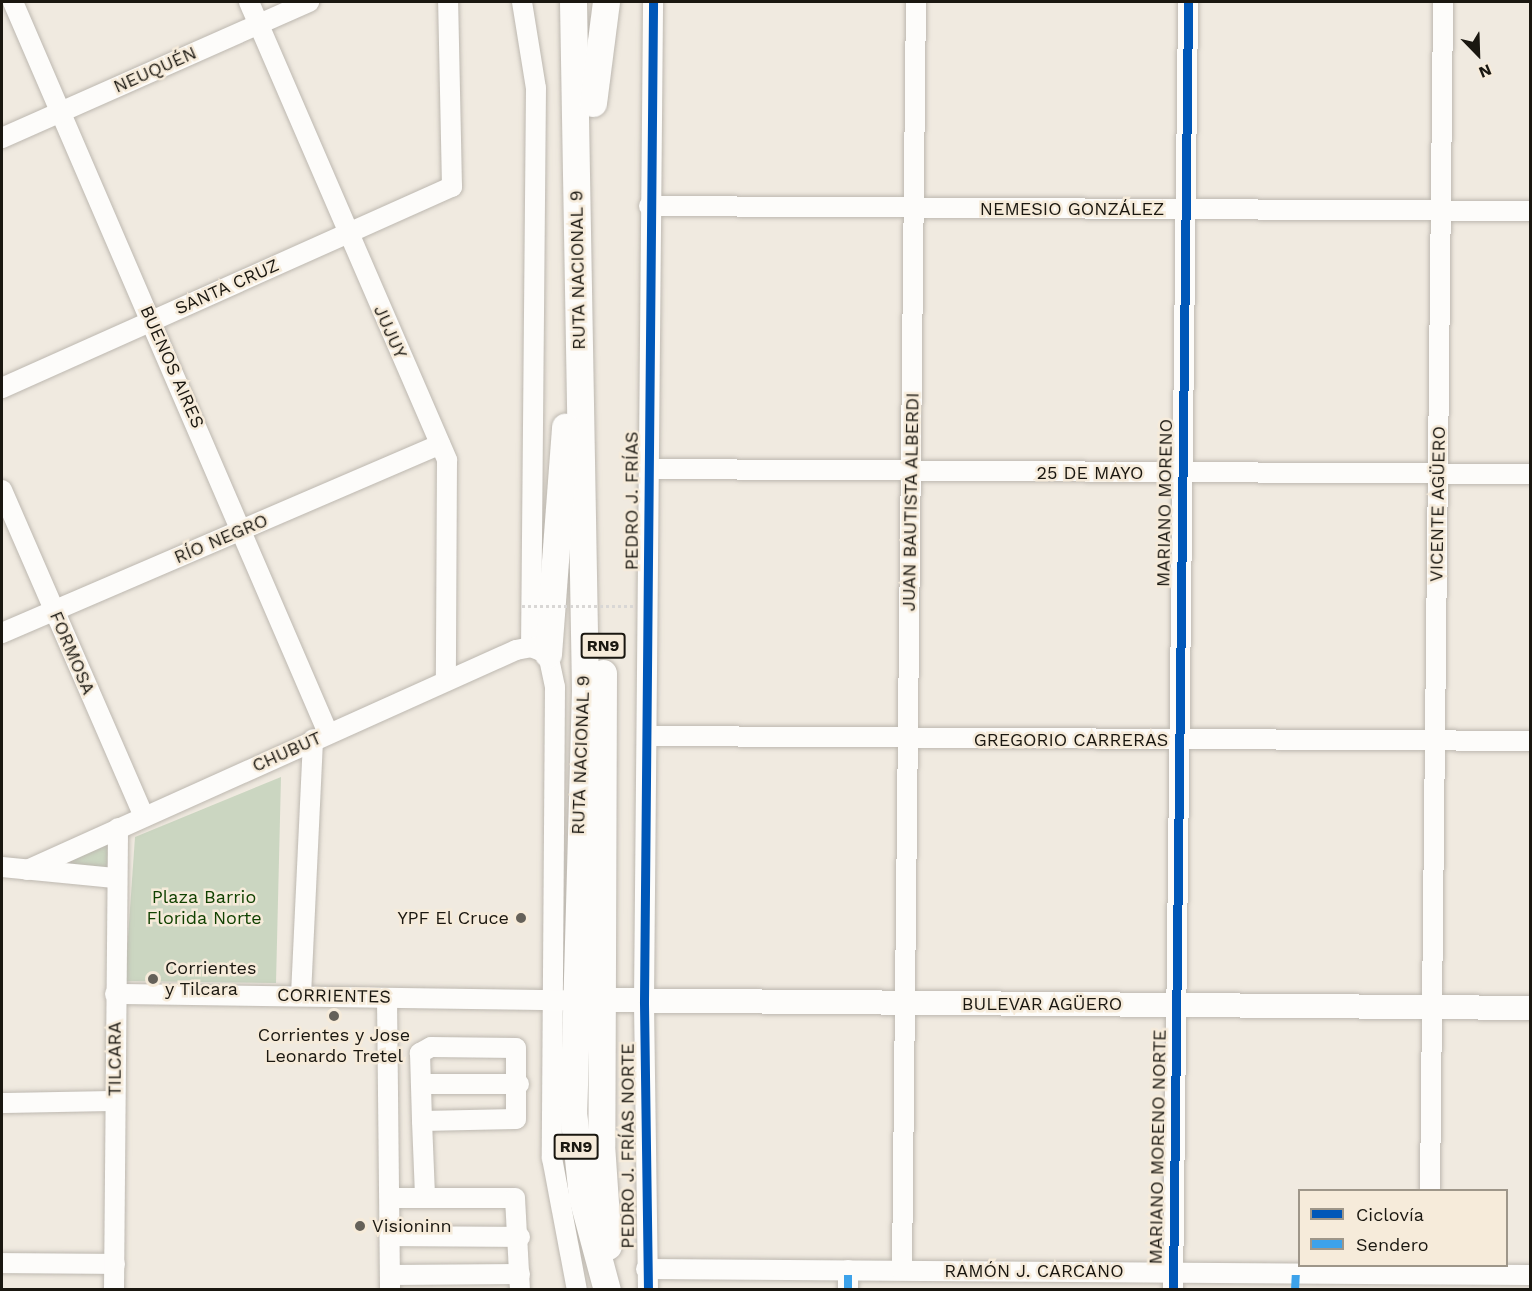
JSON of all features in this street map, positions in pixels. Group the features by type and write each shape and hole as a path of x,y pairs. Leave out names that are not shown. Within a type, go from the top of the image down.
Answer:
{"highway":[{"path":"555,2 576,136"},
{"name":"RUTA NACIONAL 9","path":"573,2 585,691 576,1000 577,1162 607,1290"},
{"name":"RUTA NACIONAL 9","path":"590,2 603,678 576,1000 602,1181 612,1290"},
{"path":"593,103 606,2"},
{"path":"539,650 578,286"}],"main road":[{"name":"BULEVAR AGÜERO","path":"576,1000 1530,1008"}],"street":[{"name":"BUENOS AIRES","path":"13,2 243,529 321,736"},
{"name":"JUJUY","path":"249,2 347,234 440,444 449,478 446,679"},
{"name":"NEUQUÉN","path":"2,138 309,2"},
{"name":"SANTA CRUZ","path":"2,388 452,187 448,2"},
{"path":"522,2 536,87 539,650 555,687 576,1000 552,1158 577,1290"},
{"name":"PEDRO J. FRÍAS","path":"644,1001 648,736 649,206 653,2"},
{"name":"JUAN BAUTISTA ALBERDI","path":"902,1270 916,2"},
{"name":"MARIANO MORENO","path":"1176,1005 1188,2"},
{"name":"VICENTE AGÜERO","path":"1430,1189 1443,2"},
{"name":"NEMESIO GONZÁLEZ","path":"649,206 1530,211"},
{"name":"RÍO NEGRO","path":"2,633 440,444"},
{"name":"25 DE MAYO","path":"648,469 1530,474"},
{"name":"FORMOSA","path":"2,490 143,815"},
{"name":"CHUBUT","path":"27,870 143,815 446,679 539,650"},
{"path":"301,995 321,736"},
{"name":"GREGORIO CARRERAS","path":"648,736 1530,741"},
{"name":"TILCARA","path":"114,1290 114,878 118,828"},
{"path":"2,867 114,878"},
{"name":"CORRIENTES","path":"115,994 576,1000"},
{"path":"387,998 390,1282 520,1282 520,1237 515,1197 390,1198"},
{"name":"PEDRO J. FRÍAS NORTE","path":"644,1001 648,1290"},
{"name":"MARIANO MORENO NORTE","path":"1173,1281 1176,1005"},
{"path":"422,1121 516,1119 519,1084 516,1048 510,1046 424,1048 421,1083 422,1121 425,1197"},
{"path":"421,1083 519,1084"},
{"path":"2,1102 115,1101"},
{"path":"390,1236 520,1237"},
{"path":"2,1263 115,1264"},
{"name":"RAMÓN J. CARCANO","path":"646,1269 902,1270 1173,1281 1295,1281 1530,1275"},
{"path":"848,1270 848,1290"}],"path":[{"path":"522,606 634,606"}],"green space":[{"name":"Plaza Barrio Florida Norte","path":"281,777 276,983 125,981 135,837"},
{"path":"116,832 112,875 35,869"}],"marked path":[{"path":"848,1270 848,1290"},
{"path":"1295,1290 1296,1273"}],"cycle path":[{"path":"648,1290 644,1001 653,2"},
{"path":"1173,1290 1188,2"}],"place":[{"name":"YPF El Cruce","path":"521,918"},
{"name":"Corrientes y Tilcara","path":"153,979"},
{"name":"Corrientes y Jose Leonardo Tretel","path":"334,1016"},
{"name":"Visioninn","path":"360,1226"}]}
